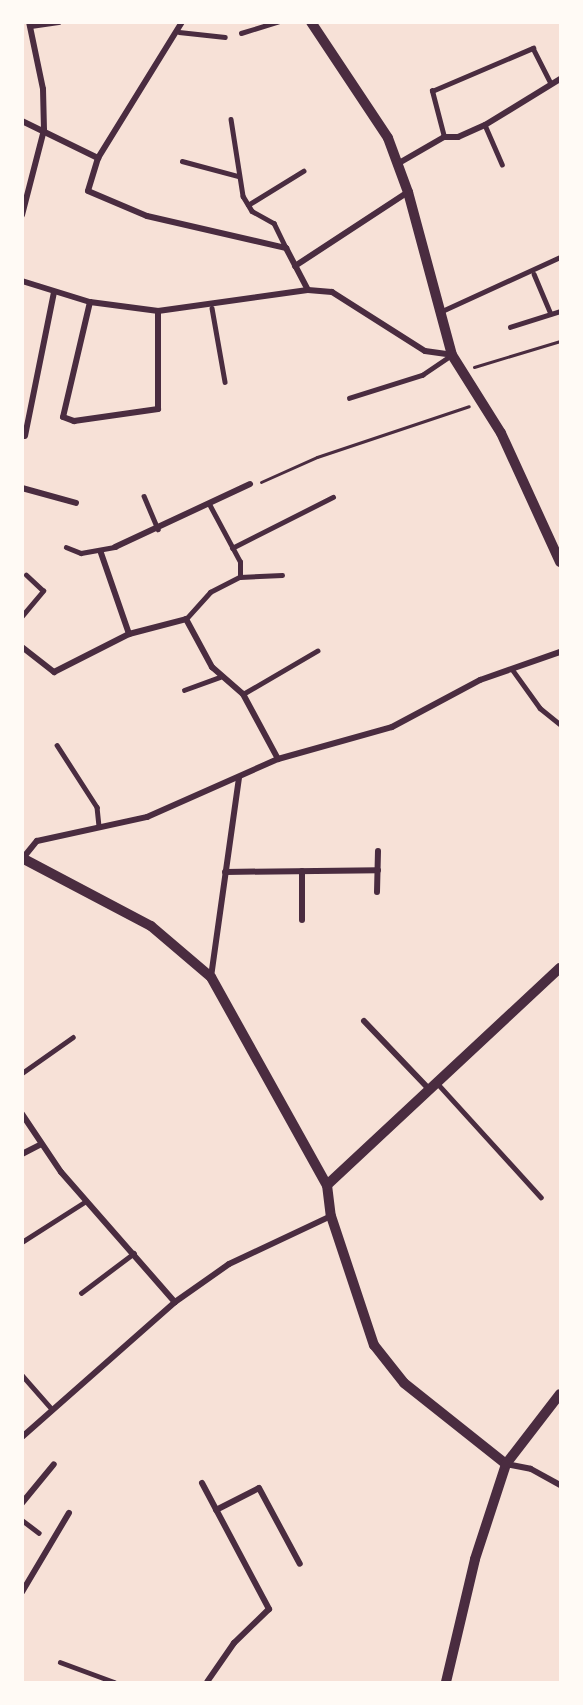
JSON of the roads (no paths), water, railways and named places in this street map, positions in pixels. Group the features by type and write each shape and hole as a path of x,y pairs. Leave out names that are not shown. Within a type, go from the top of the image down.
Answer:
{"street":[{"path":"22,214 44,130 30,24 59,22"},
{"path":"182,22 179,32 98,158 88,191 147,216 286,248 308,290"},
{"path":"311,22 399,163 452,355 464,370 501,433 561,562"},
{"path":"399,163 444,137 458,138 485,125 561,79"},
{"path":"22,121 98,158"},
{"path":"296,266 408,192"},
{"path":"22,282 90,302 158,311 212,308 308,290 348,299 425,351 452,355"},
{"path":"25,436 26,406 54,292"},
{"path":"90,302 63,417 74,421 158,409 158,311"},
{"path":"115,547 210,506 250,484"},
{"path":"22,488 76,502"},
{"path":"101,553 129,634"},
{"path":"22,647 54,672 129,634 186,619 220,677 243,694 278,759"},
{"path":"561,652 512,669 392,727 278,759 147,817 37,841 23,858 151,926 211,977 327,1185 331,1216 374,1346 404,1383 506,1464 531,1469 561,1485"},
{"path":"211,977 239,778"},
{"path":"377,892 378,850"},
{"path":"225,872 378,870"},
{"path":"302,871 302,920"},
{"path":"327,1185 561,968"},
{"path":"364,1021 433,1086"},
{"path":"22,1114 40,1145 86,1201 135,1252 175,1302"},
{"path":"22,1154 40,1145"},
{"path":"22,1437 175,1302 229,1264 331,1216"},
{"path":"446,1683 475,1559 506,1464 561,1394"},
{"path":"22,1503 54,1464"},
{"path":"202,1483 270,1609 234,1643 207,1683"},
{"path":"216,1510 259,1488 300,1564"},
{"path":"22,1592 69,1513"}],"lane":[{"path":"241,33 277,22"},
{"path":"179,32 225,37"},
{"path":"444,137 432,91 533,48 551,83"},
{"path":"231,119 238,176 248,205 274,223 286,248"},
{"path":"485,125 502,164"},
{"path":"182,161 238,176"},
{"path":"248,205 303,171"},
{"path":"439,312 534,274 561,257"},
{"path":"534,274 551,314"},
{"path":"212,308 225,382"},
{"path":"510,327 561,311"},
{"path":"349,398 422,375 452,355"},
{"path":"144,496 158,529"},
{"path":"232,548 333,497"},
{"path":"210,506 232,548 240,577"},
{"path":"66,547 101,553 115,547"},
{"path":"22,616 43,591 26,575"},
{"path":"186,619 210,592 240,577 282,575"},
{"path":"243,694 317,651"},
{"path":"512,669 540,708 561,724"},
{"path":"184,690 220,677"},
{"path":"57,745 97,807 99,826"},
{"path":"22,1073 73,1037"},
{"path":"433,1086 541,1197"},
{"path":"24,1239 86,1201"},
{"path":"81,1293 135,1252"},
{"path":"22,1375 52,1409"},
{"path":"22,1521 39,1533"},
{"path":"60,1662 114,1683"}]}
